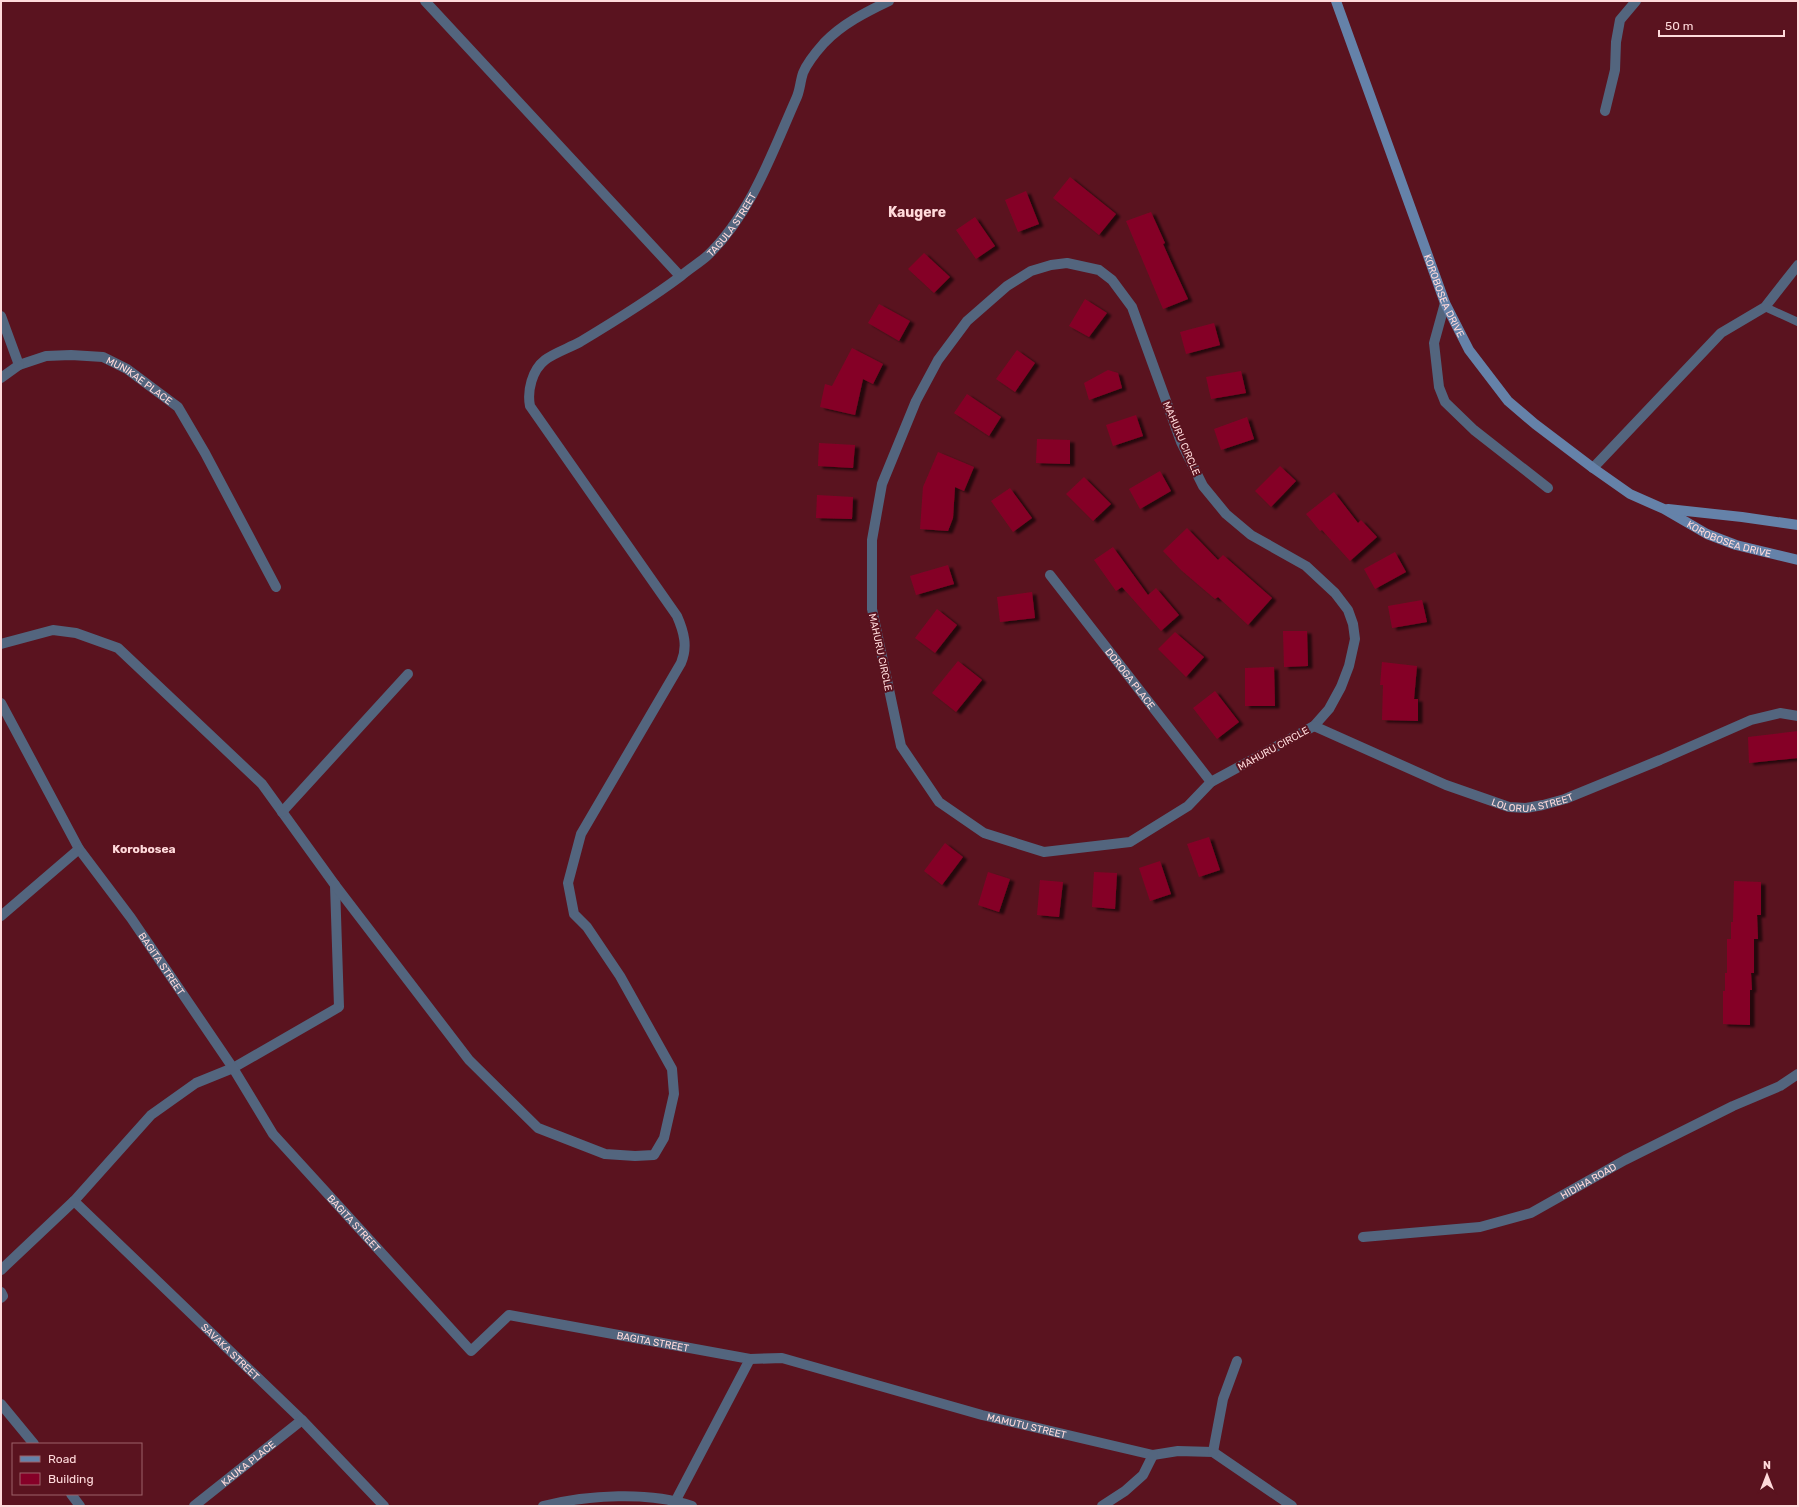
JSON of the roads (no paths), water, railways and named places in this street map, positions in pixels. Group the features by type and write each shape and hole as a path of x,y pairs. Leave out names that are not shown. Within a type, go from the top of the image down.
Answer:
{"main road":[{"name":"KOROBOSEA DRIVE","path":"1336,1 1445,303 1469,350 1508,401 1535,424 1630,494 1664,509 1707,534 1770,554 1798,560"},
{"name":"KOROBOSEA DRIVE","path":"1664,509 1742,517 1798,525"}],"street":[{"path":"424,1 680,276"},
{"name":"TAGULA STREET","path":"335,884 469,1060 538,1128 605,1154 635,1156 654,1155 664,1138 674,1094 672,1069 620,976 587,927 574,914 568,883 581,834 686,653 684,631 677,616 530,406 529,392 532,380 538,368 545,360 566,350 660,292 707,256 733,227 757,185 797,97 804,72 812,58 835,32 865,13 889,1"},
{"path":"1605,112 1615,70 1616,42 1620,20 1636,1"},
{"name":"MAHURU CIRCLE","path":"1067,264 1100,270 1112,280 1132,307 1181,442 1203,486 1226,514 1252,535 1306,566 1335,593 1348,610 1353,624 1355,639 1349,666 1329,709 1314,726 1211,782 1188,806 1130,842 1044,852 984,833 939,802 901,746 872,609 872,540 882,484 916,401 938,360 967,321 1007,286 1031,271 1050,265 1067,264"},
{"path":"1593,468 1721,333 1765,307 1798,265"},
{"path":"1445,303 1434,343 1439,387 1445,402 1474,430 1548,488"},
{"path":"1,316 19,365 1,378"},
{"name":"MUNIKAE PLACE","path":"19,365 46,356 71,355 103,357 127,369 178,407 205,453 276,587"},
{"name":"DOROGA PLACE","path":"1050,575 1211,782"},
{"path":"1,644 53,630 76,633 118,648 262,784 335,884 339,1007 232,1068 196,1083 151,1115 74,1201 1,1270"},
{"path":"282,812 408,674"},
{"name":"BAGITA STREET","path":"1,703 79,849 131,918 232,1068 273,1134 471,1351 509,1315 750,1359"},
{"name":"LOLORUA STREET","path":"1314,726 1446,785 1509,807 1526,808 1565,799 1660,760 1751,720 1780,713 1798,716"},
{"path":"1,916 79,849"},
{"name":"HIDIHA ROAD","path":"1362,1237 1480,1227 1531,1213 1625,1160 1733,1106 1780,1086 1798,1074"},
{"name":"SAVAKA STREET","path":"74,1201 302,1420 384,1506"},
{"path":"1,1292 3,1296 1,1298"},
{"name":"MAMUTU STREET","path":"750,1359 782,1358 982,1415 1152,1455 1178,1451 1213,1452"},
{"path":"676,1500 750,1359"},
{"path":"1237,1361 1223,1399 1213,1452 1292,1506"},
{"path":"1,1404 33,1443"},
{"name":"KAUKA PLACE","path":"194,1506 302,1420"},
{"path":"1102,1506 1125,1491 1143,1474 1152,1455"},
{"path":"72,1495 80,1506"},
{"path":"543,1506 559,1502 608,1496 676,1500 692,1506"}],"lane":[{"path":"1765,307 1798,322"}],"district":[{"name":"Kaugere","path":"917,212"},
{"name":"Korobosea","path":"144,849"}]}
